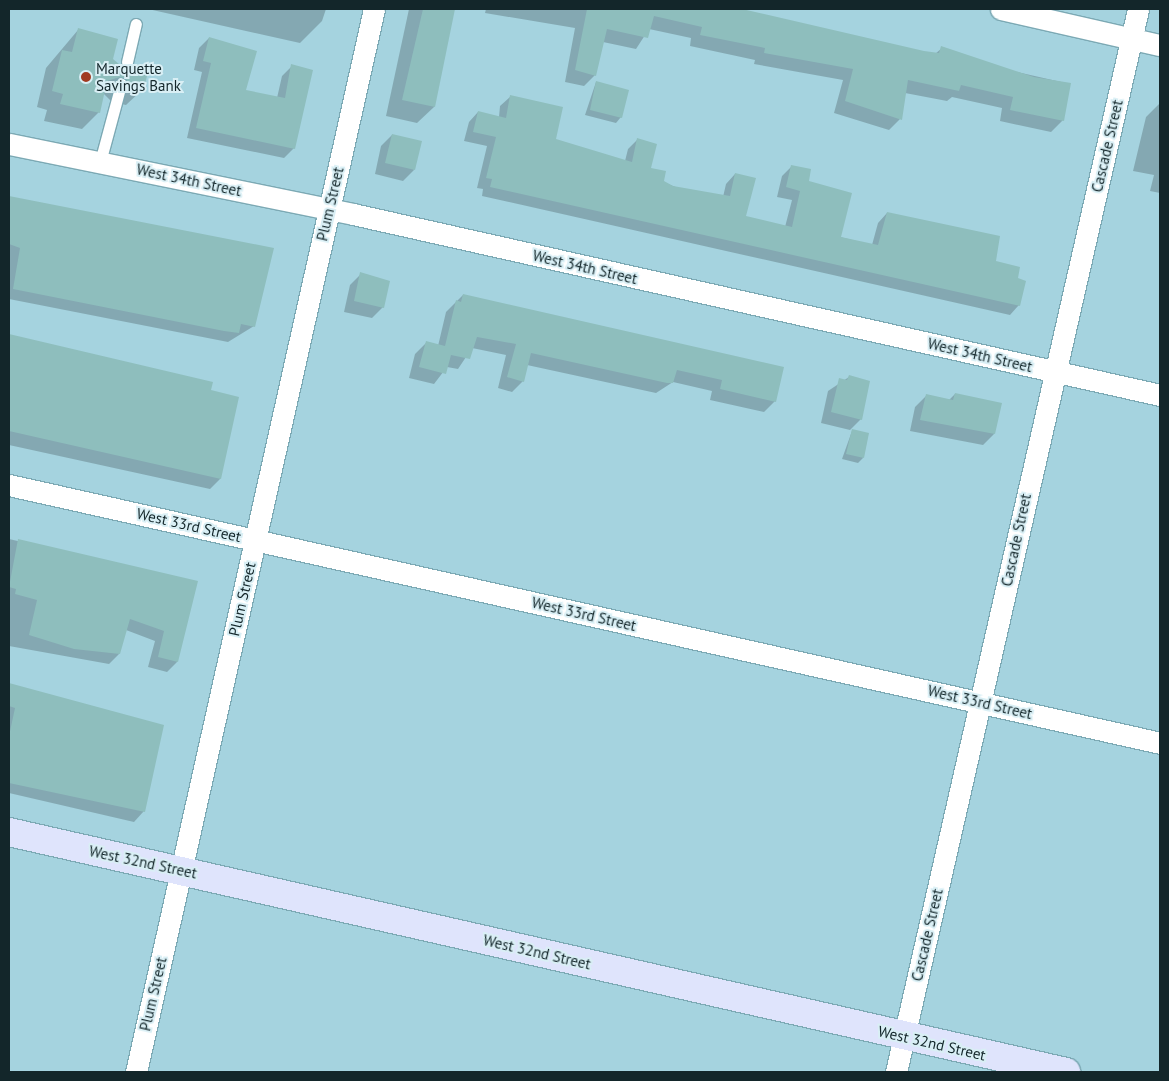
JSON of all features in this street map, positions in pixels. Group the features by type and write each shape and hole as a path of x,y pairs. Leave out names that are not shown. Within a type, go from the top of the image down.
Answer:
{"street":[{"name":"Plum Street","path":"136,1072 374,9"},
{"path":"1001,9 1160,44"},
{"name":"Cascade Street","path":"896,1072 1053,372 1138,9"},
{"name":"West 34th Street","path":"9,144 329,209 1160,396"},
{"name":"West 33rd Street","path":"9,485 1160,743"},
{"name":"West 32nd Street","path":"9,832 904,1037 1066,1072"}],"lane":[{"path":"127,62 136,24"},
{"path":"100,162 121,84"}],"building":[{"path":"423,9 455,9 435,107 402,100"},
{"path":"587,9 742,9 924,51 939,53 941,46 1034,77 1071,83 1064,121 1010,110 1013,97 961,85 959,91 908,80 902,120 845,101 853,69 764,53 765,48 700,35 702,27 654,16 648,38 607,29 596,76 575,70"},
{"path":"78,28 118,39 113,59 125,69 134,64 149,67 144,89 128,86 120,77 107,81 100,113 60,104 63,94 52,91 62,50 72,52"},
{"path":"209,37 257,51 246,90 285,98 291,64 313,70 295,149 196,128 211,63 203,61"},
{"path":"596,81 629,90 622,118 590,110"},
{"path":"510,95 563,107 556,139 632,162 637,138 657,144 651,168 666,171 664,181 673,186 730,196 735,173 756,178 746,216 792,227 800,191 786,187 791,165 811,169 809,181 852,193 841,237 878,245 887,212 1000,236 996,261 1020,267 1018,278 1026,281 1020,306 490,187 492,179 486,178 496,137 473,132 478,111 506,118"},
{"path":"392,134 422,141 415,170 385,163"},
{"path":"9,196 274,248 255,327 241,324 239,333 224,331 13,289 20,248 9,244"},
{"path":"360,272 390,281 384,308 354,301"},
{"path":"463,294 784,367 776,402 720,389 722,380 677,370 673,383 667,383 531,353 524,382 507,377 516,344 477,337 470,359 451,355 446,374 419,367 426,341 445,346 456,300 461,302"},
{"path":"9,334 213,382 211,390 239,397 221,479 9,431"},
{"path":"849,375 870,381 862,420 831,412 839,378 847,380"},
{"path":"955,393 1002,403 995,434 920,420 926,394 953,400"},
{"path":"852,429 869,433 864,458 846,454"},
{"path":"18,539 198,581 178,662 158,657 164,631 130,619 120,654 74,649 29,635 37,600 15,594 16,589 9,587"},
{"path":"9,683 164,725 145,812 9,783 9,736 15,708 9,706"}],"place":[{"name":"Marquette Savings Bank","path":"86,77"}]}
